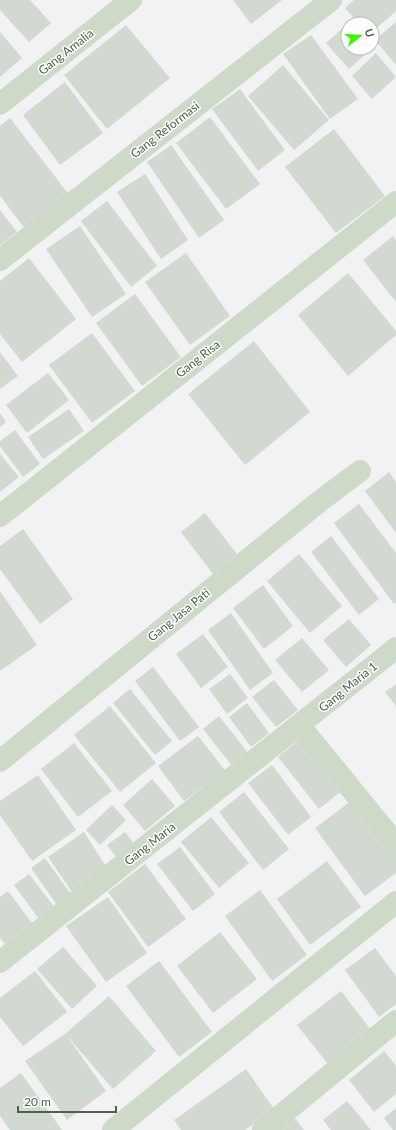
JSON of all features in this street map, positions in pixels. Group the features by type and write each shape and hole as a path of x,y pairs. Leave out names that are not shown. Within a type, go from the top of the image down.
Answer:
{"street":[{"name":"Gang Amalia","path":"0,104 131,0"},
{"name":"Gang Reformasi","path":"0,260 330,0"},
{"name":"Gang Risa","path":"0,516 396,202"},
{"name":"Gang Jasa Pati","path":"0,761 320,501 360,471"},
{"name":"Gang Maria 1","path":"300,726 396,648"},
{"path":"300,726 396,844"},
{"name":"Gang Maria","path":"0,962 300,726"},
{"path":"113,1130 396,902"},
{"path":"263,1130 396,1021"}],"building":[{"path":"0,0 30,0 51,23 29,42 0,10"},
{"path":"233,0 282,0 251,24"},
{"path":"354,0 396,0 396,11 380,25 380,16 352,16 345,8"},
{"path":"396,22 396,65 380,46 380,36"},
{"path":"126,25 170,78 107,129 64,75"},
{"path":"340,31 340,56 363,56 349,69 326,43"},
{"path":"0,32 22,58 0,77"},
{"path":"311,35 358,99 330,119 283,54"},
{"path":"373,56 378,56 396,77 372,99 352,76"},
{"path":"283,65 329,120 294,150 248,96"},
{"path":"65,82 103,133 60,165 23,115"},
{"path":"240,89 285,150 258,171 212,109"},
{"path":"210,117 260,184 226,209 176,143"},
{"path":"10,118 70,196 26,230 0,196 0,126"},
{"path":"334,129 385,196 336,233 285,167"},
{"path":"171,145 224,220 199,238 147,162"},
{"path":"145,174 188,240 161,259 117,192"},
{"path":"107,201 157,266 131,287 81,221"},
{"path":"0,210 17,232 0,245"},
{"path":"80,226 126,294 92,317 46,249"},
{"path":"393,236 396,240 396,302 363,260"},
{"path":"186,253 230,316 190,345 145,282"},
{"path":"29,258 76,319 22,362 0,334 0,281"},
{"path":"348,273 396,331 396,335 348,376 298,315"},
{"path":"135,294 181,357 142,386 96,323"},
{"path":"92,333 135,391 92,423 49,365"},
{"path":"254,341 310,412 245,465 188,394"},
{"path":"0,352 18,376 0,389"},
{"path":"48,373 69,400 27,433 6,405"},
{"path":"69,409 84,431 43,459 28,437"},
{"path":"0,413 6,422 0,427"},
{"path":"15,430 40,464 23,477 0,446 0,441"},
{"path":"0,454 19,477 0,492"},
{"path":"389,472 396,482 396,533 365,491"},
{"path":"359,504 396,553 396,602 394,604 334,523"},
{"path":"205,513 237,554 213,574 181,532"},
{"path":"23,529 73,599 40,624 0,569 0,546"},
{"path":"331,536 379,599 359,615 311,552"},
{"path":"299,554 342,606 310,633 267,581"},
{"path":"263,585 293,626 264,649 233,608"},
{"path":"0,591 37,645 0,671"},
{"path":"231,613 273,673 250,690 208,630"},
{"path":"349,619 371,645 346,667 323,640"},
{"path":"203,634 228,667 201,688 176,654"},
{"path":"302,638 329,670 302,692 275,660"},
{"path":"153,667 199,727 180,741 135,681"},
{"path":"230,674 248,698 227,714 209,689"},
{"path":"274,680 298,710 276,727 252,697"},
{"path":"396,684 396,706 385,692"},
{"path":"130,689 172,741 155,755 113,703"},
{"path":"247,703 269,733 251,747 229,717"},
{"path":"110,706 156,763 120,792 74,735"},
{"path":"219,716 249,754 232,766 203,729"},
{"path":"198,736 225,770 184,801 158,766"},
{"path":"302,737 344,789 319,809 278,757"},
{"path":"74,743 112,791 78,817 41,769"},
{"path":"272,765 311,817 288,835 248,783"},
{"path":"38,775 76,830 32,861 0,815 0,801"},
{"path":"152,779 175,806 145,831 123,805"},
{"path":"244,792 289,849 263,870 219,812"},
{"path":"355,798 396,853 396,873 365,896 315,828"},
{"path":"112,805 126,820 100,845 86,830"},
{"path":"211,817 249,863 219,888 181,842"},
{"path":"84,832 107,868 72,892 48,857"},
{"path":"125,832 135,845 117,858 107,845"},
{"path":"180,847 215,894 193,911 157,864"},
{"path":"45,858 73,897 59,908 31,868"},
{"path":"327,861 361,907 310,945 277,899"},
{"path":"145,864 186,919 148,947 108,892"},
{"path":"29,874 55,908 39,919 14,885"},
{"path":"260,890 307,955 272,981 225,916"},
{"path":"8,891 32,923 5,944 0,938 0,897"},
{"path":"108,897 147,953 106,982 66,926"},
{"path":"220,932 257,979 213,1013 177,966"},
{"path":"63,947 97,986 72,1009 37,969"},
{"path":"375,948 396,976 396,1004 379,1017 345,970"},
{"path":"159,961 212,1032 179,1057 126,986"},
{"path":"35,971 67,1012 23,1046 0,1017 0,998"},
{"path":"341,991 371,1030 328,1064 297,1025"},
{"path":"109,996 156,1051 113,1089 67,1036 106,1091 67,1120 25,1061 65,1034"},
{"path":"384,1051 396,1066 396,1094 374,1112 349,1080"},
{"path":"246,1069 274,1109 245,1130 181,1130 174,1120"},
{"path":"21,1073 62,1130 10,1130 0,1116 0,1088"},
{"path":"347,1101 371,1130 331,1130 323,1120"},
{"path":"396,1108 396,1130 393,1130 384,1118"},
{"path":"294,1117 304,1130 277,1130"}]}
